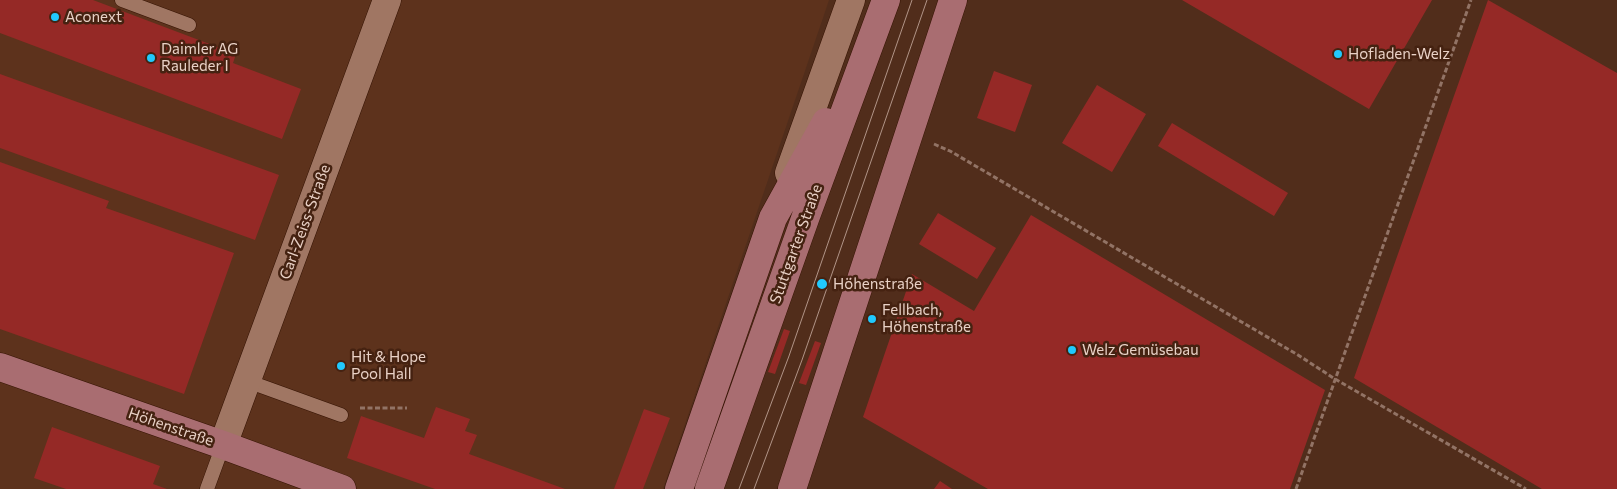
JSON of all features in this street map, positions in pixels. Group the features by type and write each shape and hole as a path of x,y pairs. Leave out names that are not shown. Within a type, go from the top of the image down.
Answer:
{"main road":[{"name":"Stuttgarter Straße","path":"709,489 806,216 886,0"},
{"path":"792,489 910,136 953,0"},
{"path":"679,489 773,218 874,33"},
{"name":"Höhenstraße","path":"0,367 342,489"}],"street":[{"name":"Carl-Zeiss-Straße","path":"223,445 387,0"},
{"name":"Stuttgarter Straße","path":"773,218 851,0"}],"lane":[{"path":"122,0 189,25"},
{"path":"247,381 341,415"},
{"path":"207,489 223,445"}],"path":[{"path":"1296,489 1471,0"},
{"path":"910,136 950,151 1298,355 1335,379 1526,489"},
{"path":"341,415 355,420 360,408 407,408"}],"shaded area":[{"path":"0,0 829,0 663,489 0,489"}],"building":[{"name":"Daimler AG Rauleder I","path":"0,0 93,0 236,54 233,63 301,89 282,139 0,33"},
{"name":"Hofladen-Welz","path":"1182,0 1432,0 1369,109"},
{"path":"1488,0 1617,73 1617,489 1542,489 1354,378"},
{"path":"994,71 1032,85 1015,132 977,118"},
{"path":"0,74 279,175 255,240 0,148"},
{"path":"1097,85 1146,114 1112,172 1062,143"},
{"path":"1172,123 1288,193 1274,216 1158,146"},
{"path":"0,162 109,201 106,208 234,253 184,394 0,329"},
{"path":"938,213 996,248 977,279 919,244"},
{"name":"Welz Gemüsebau","path":"1031,215 1325,390 1290,489 988,489 863,417 912,274 974,311"},
{"path":"784,329 790,331 775,374 768,372"},
{"path":"815,341 821,343 806,385 799,383"},
{"path":"436,407 470,419 465,431 477,435 469,454 565,489 435,489 347,458 361,416 424,438"},
{"path":"644,409 670,418 643,489 614,489"},
{"path":"52,427 160,466 153,484 167,489 66,489 34,478"},
{"path":"940,481 952,489 934,489"}],"tram line":[{"path":"739,489 789,356 912,0"},
{"path":"754,489 802,360 927,0"}],"place":[{"name":"Aconext","path":"55,17"},
{"name":"Hofladen-Welz","path":"1338,54"},
{"name":"Daimler AG Rauleder I","path":"151,58"},
{"name":"Höhenstraße","path":"822,284"},
{"name":"Fellbach, Höhenstraße","path":"872,319"},
{"name":"Welz Gemüsebau","path":"1072,350"},
{"name":"Hit & Hope Pool Hall","path":"341,366"}]}
